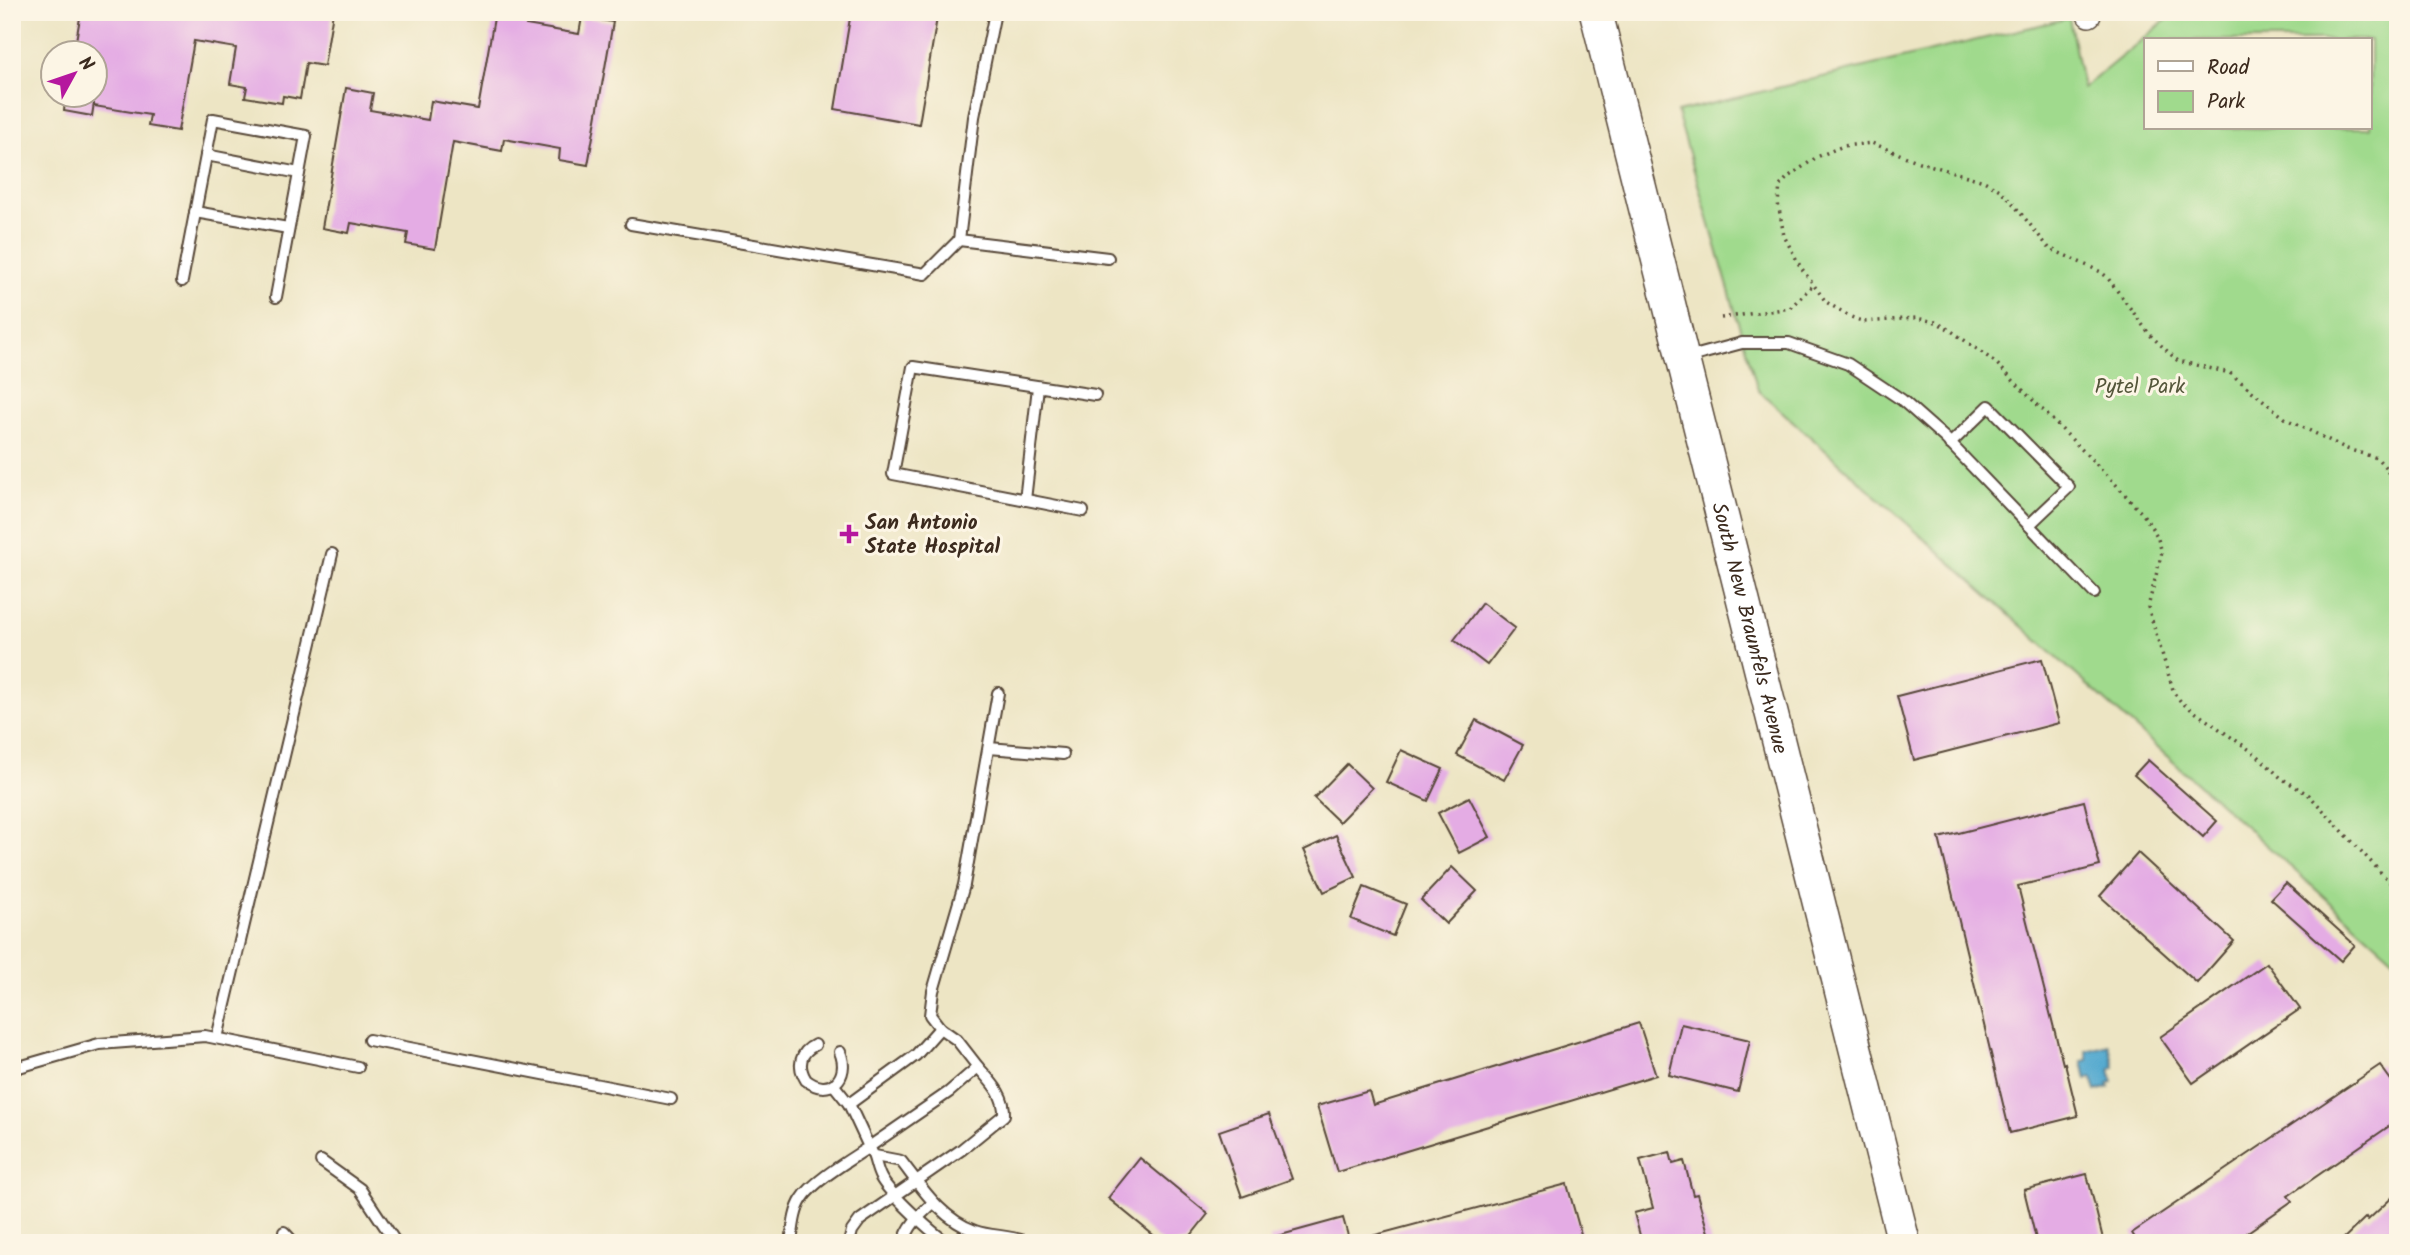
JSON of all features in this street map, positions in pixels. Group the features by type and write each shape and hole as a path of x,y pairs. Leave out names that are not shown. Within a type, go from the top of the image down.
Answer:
{"main road":[{"name":"South New Braunfels Avenue","path":"1596,12 1904,1243"}],"lane":[{"path":"631,224 925,274 959,240 974,117 995,12"},
{"path":"182,281 213,119 306,136 275,297"},
{"path":"206,155 299,173"},
{"path":"195,212 288,229"},
{"path":"959,240 1108,258"},
{"path":"1682,359 1742,343 1789,343 1848,364 1902,400 1950,444 2094,593"},
{"path":"1083,511 893,474 913,367 1095,395"},
{"path":"1024,500 1038,387"},
{"path":"1950,444 1989,405 2069,487 2029,525"},
{"path":"217,1038 332,554"},
{"path":"849,1243 852,1231 860,1220 917,1182 1004,1115 1005,1104 995,1087 957,1040 940,1028 930,1015 933,991 964,885 998,693"},
{"path":"989,748 1063,754"},
{"path":"849,1104 916,1055 940,1028"},
{"path":"12,1069 99,1044 205,1036 358,1067"},
{"path":"369,1040 671,1099"},
{"path":"815,1045 804,1052 801,1059 802,1074 806,1080 819,1087 834,1084 839,1080 844,1067 840,1052"},
{"path":"791,1243 800,1200 808,1190 872,1151 978,1067"},
{"path":"834,1084 849,1104 872,1151 881,1177 918,1218 948,1243"},
{"path":"872,1151 901,1161 933,1203 958,1224 1028,1243"},
{"path":"321,1161 360,1189 396,1243"},
{"path":"904,1243 905,1235 933,1203"},
{"path":"966,1243 970,1229"},
{"path":"284,1232 294,1243"}],"path":[{"path":"1843,146 1872,143 1919,162 1984,181 2000,190 2049,248 2108,277 2150,335 2178,361 2230,373 2286,419 2347,449 2377,458 2386,468 2398,492"},
{"path":"1721,318 1790,308 1812,286"}],"green space":[{"name":"Pytel Park","path":"2176,12 2398,12 2398,963 1758,390 1677,112 2069,18 2083,88 2144,38 2144,130 2372,130 2372,38 2144,38"}],"water":[{"path":"2109,1045 2114,1068 2110,1069 2113,1082 2108,1083 2109,1087 2096,1091 2092,1077 2086,1079 2082,1061 2088,1060 2086,1051"}],"building":[{"path":"81,12 333,12 324,66 306,63 300,99 283,96 282,103 245,97 247,87 230,84 236,48 194,41 178,131 148,126 150,115 106,108 108,38 76,38"},
{"path":"495,12 528,12 526,25 579,34 582,17 613,22 588,165 559,160 560,149 504,139 502,151 453,142 435,249 406,244 408,233 351,223 349,233 322,228 346,88 373,93 370,110 428,120 431,101 478,109"},
{"path":"851,12 938,12 919,124 835,109"},
{"path":"64,108 93,108 92,116 64,111"},
{"path":"1482,603 1515,628 1487,665 1454,640"},
{"path":"2042,659 2059,723 1914,760 1897,696"},
{"path":"1476,720 1523,745 1504,780 1457,755"},
{"path":"1401,750 1443,769 1428,801 1386,782"},
{"path":"2148,760 2217,821 2203,837 2134,775"},
{"path":"1347,764 1372,788 1339,822 1314,798"},
{"path":"1469,797 1490,837 1459,853 1438,813"},
{"path":"2084,801 2100,866 2018,886 2078,1116 2010,1133 1939,838"},
{"path":"1336,835 1356,877 1324,892 1304,850"},
{"path":"2138,853 2234,941 2197,983 2100,896"},
{"path":"1452,867 1477,891 1446,924 1421,900"},
{"path":"2286,883 2355,945 2341,961 2271,899"},
{"path":"1364,887 1406,904 1393,936 1351,919"},
{"path":"2267,963 2300,1009 2193,1083 2160,1037"},
{"path":"1639,1023 1656,1075 1337,1172 1317,1106 1369,1091 1373,1105"},
{"path":"1681,1024 1750,1040 1738,1092 1669,1075"},
{"path":"2380,1065 2398,1090 2398,1120 2288,1196 2292,1201 2232,1243 2138,1243 2132,1233"},
{"path":"1269,1114 1292,1179 1242,1197 1219,1131"},
{"path":"1670,1152 1673,1164 1684,1161 1711,1243 1642,1243 1634,1213 1653,1208 1640,1160"},
{"path":"1140,1158 1208,1214 1185,1243 1163,1243 1108,1198"},
{"path":"2087,1174 2104,1243 2037,1243 2024,1190"},
{"path":"1567,1184 1581,1234 1551,1243 1364,1243 1364,1238"},
{"path":"2398,1192 2398,1243 2339,1243 2366,1217 2368,1220"},
{"path":"1343,1218 1350,1243 1271,1243 1270,1238"}],"place":[{"name":"San Antonio State Hospital","path":"849,534"}]}
